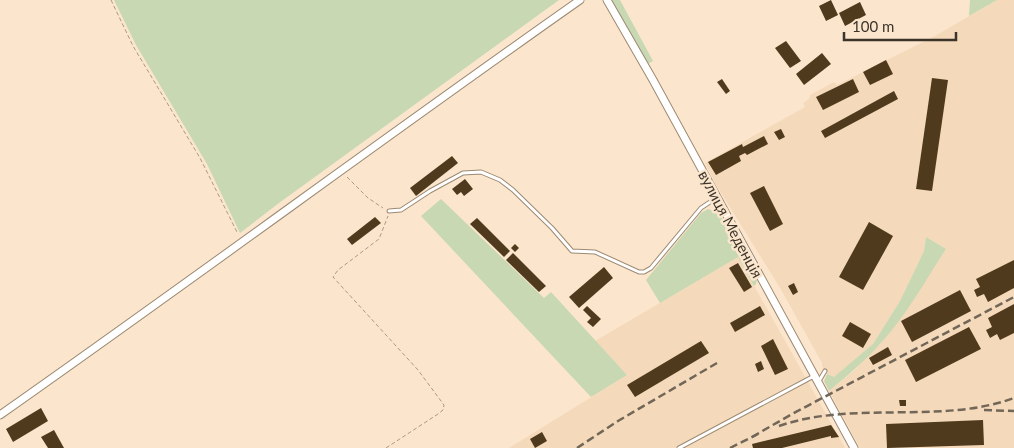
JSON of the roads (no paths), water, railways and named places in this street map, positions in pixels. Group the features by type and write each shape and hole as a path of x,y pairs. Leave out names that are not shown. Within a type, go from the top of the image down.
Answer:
{"street":[{"path":"0,415 242,243 436,101 580,0"},
{"name":"вулиця Меденція","path":"607,0 653,80 854,448"}],"lane":[{"path":"389,211 401,210 463,173 480,172 500,180 513,190 552,228 572,251 595,252 639,272 644,272 651,268 701,208 717,198"},
{"path":"818,384 825,370"},
{"path":"679,448 814,376"}],"railway":[{"path":"752,437 1014,297"},
{"path":"577,448 618,421 717,363"},
{"path":"779,426 808,418 837,414 957,410 986,406 1014,398"},
{"path":"984,410 1014,411"},
{"path":"730,448 758,434"}]}
